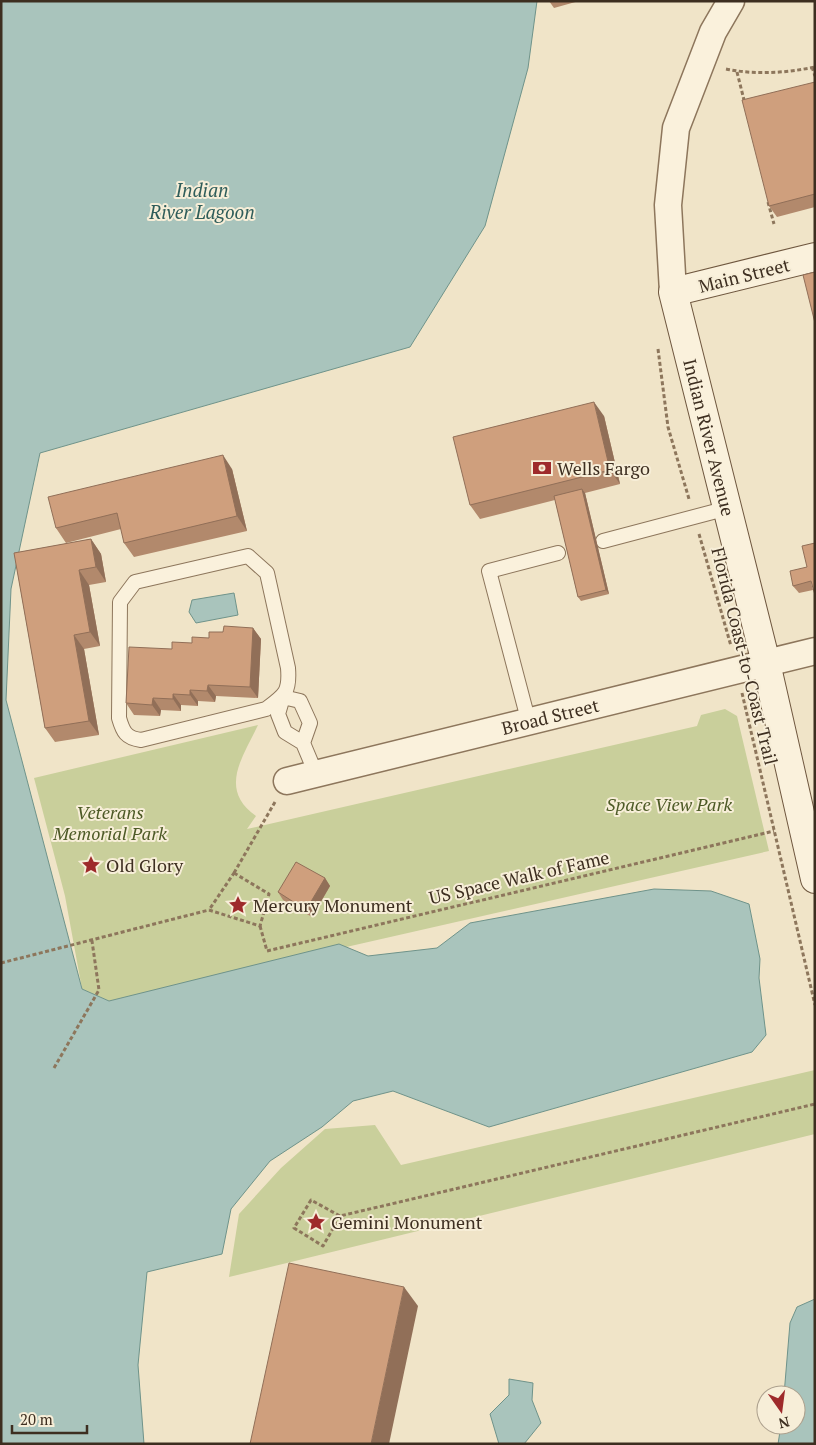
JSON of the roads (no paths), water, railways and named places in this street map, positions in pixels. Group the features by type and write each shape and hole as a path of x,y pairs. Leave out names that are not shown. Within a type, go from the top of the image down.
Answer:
{"street":[{"name":"Indian River Avenue","path":"731,1 713,32 676,128 668,205 673,292 766,663 815,879"},
{"name":"Main Street","path":"673,292 815,257"},
{"name":"Broad Street","path":"287,781 529,723 815,651"}],"lane":[{"path":"603,541 728,508"},
{"path":"529,723 489,571 558,553"},
{"path":"283,696 266,709 141,740 130,738 122,731 119,718 120,602 135,582 248,556 267,573 288,668 289,684 283,696 278,714 285,732 303,743 316,774"},
{"path":"283,696 300,701 310,723 303,743"}],"water":[{"name":"Indian River Lagoon","path":"1,1 537,1 528,68 485,226 410,347 40,453 11,589 6,700 82,989 109,1001 339,944 368,956 437,948 470,923 654,889 711,891 749,904 760,959 759,978 766,1035 752,1052 489,1127 393,1091 353,1101 322,1127 270,1161 231,1209 222,1254 147,1272 138,1365 144,1444 1,1444"},
{"path":"234,593 238,615 196,623 189,612 192,600"},
{"path":"815,1299 815,1444 778,1444 779,1435 806,1435 806,1385 785,1385 790,1323 797,1307"},
{"path":"509,1379 533,1383 532,1400 541,1423 524,1444 499,1444 490,1414 509,1395"}],"place":[{"name":"Wells Fargo","path":"542,468"},
{"name":"Old Glory","path":"91,865"},
{"name":"Mercury Monument","path":"238,905"},
{"name":"Gemini Monument","path":"316,1222"}],"park label":[{"name":"Space View Park","path":"669,804"},
{"name":"Veterans Memorial Park","path":"110,822"}]}
